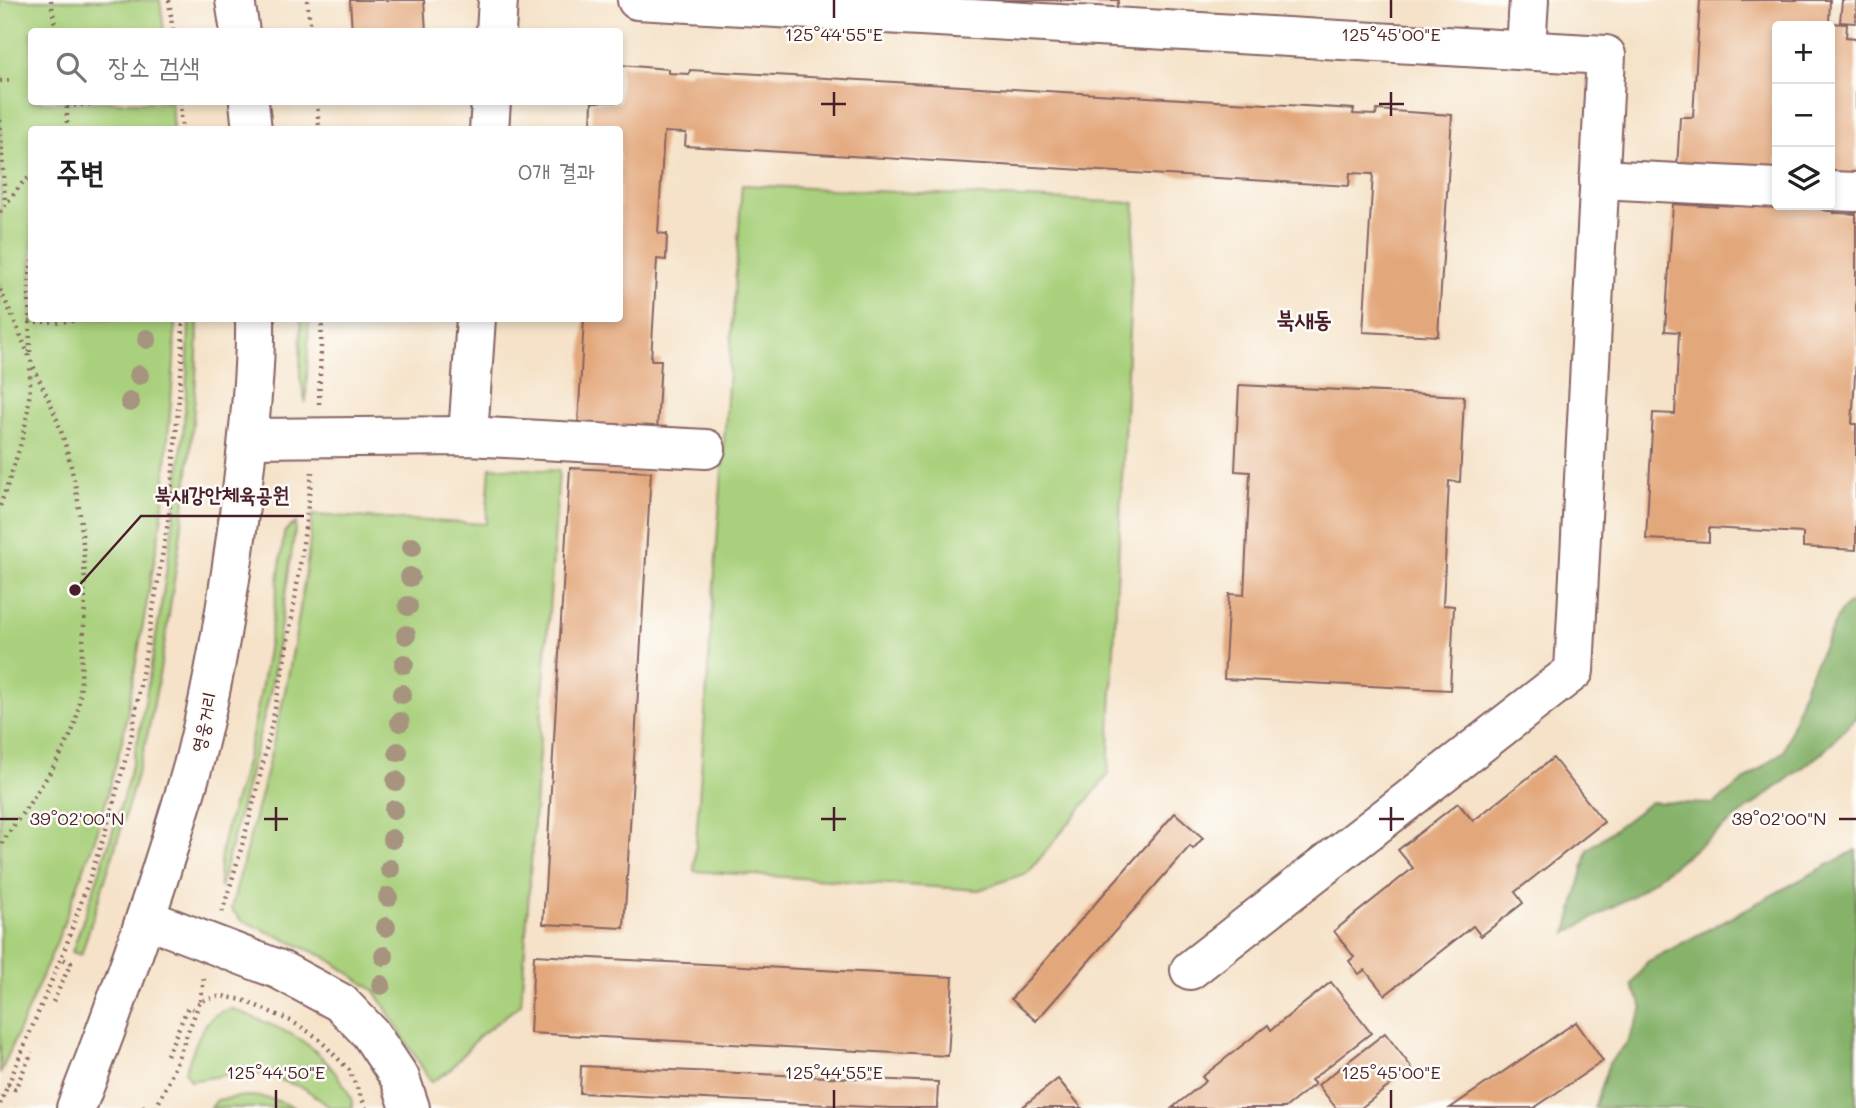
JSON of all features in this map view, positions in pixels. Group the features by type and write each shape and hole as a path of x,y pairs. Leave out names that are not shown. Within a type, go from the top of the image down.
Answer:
{"street":[{"path":"235,0 239,28"},
{"path":"496,28 498,0"},
{"path":"637,0 1526,48 1606,55 1574,671 1190,970"},
{"path":"1526,48 1529,0"},
{"path":"249,105 252,126"},
{"path":"489,126 491,105"},
{"path":"1599,179 1772,188"},
{"path":"1835,191 1856,192"},
{"name":"영웅거리","path":"76,1108 147,919 195,759 219,649 237,529 248,438 255,322"},
{"path":"468,436 476,322"},
{"path":"248,438 468,436 706,449"},
{"path":"147,919 280,970 341,1003 370,1033 400,1078 410,1108"}],"path":[{"path":"51,0 55,28"},
{"path":"169,0 172,28"},
{"path":"307,0 311,28"},
{"path":"0,81 14,80"},
{"path":"67,105 67,126"},
{"path":"180,105 182,126"},
{"path":"317,105 319,126"},
{"path":"0,120 5,203"},
{"path":"0,212 28,179"},
{"path":"0,290 57,418 68,455 83,546 86,612 74,724 56,760 0,846"},
{"path":"0,506 27,423 31,394 29,322"},
{"path":"0,1104 61,958 105,833 135,714 169,516 183,322"},
{"path":"156,1108 200,1001 212,943 264,765 281,687 316,437 323,322"},
{"path":"53,1002 71,963 61,958"},
{"path":"200,1001 222,996 243,1000 291,1020 317,1038 349,1070 366,1108"},
{"path":"167,1055 188,1007 196,1010"},
{"path":"8,1084 15,1089 32,1052"},
{"path":"144,1108 147,1102"}],"green space":[{"path":"0,0 160,0 164,28 28,28 28,105 171,105 173,126 28,126 28,322 175,322 174,361 162,516 123,737 98,830 56,944 0,1074"},
{"path":"742,185 1135,203 1108,775 1029,872 979,890 694,871"},
{"path":"189,322 198,322 193,422 182,526 150,723 123,822 81,955 72,952 108,846 138,739 165,582 180,469"},
{"path":"301,322 309,322 306,403 300,377"},
{"path":"490,467 559,471 521,1004 478,1037 450,1070 431,1082 375,991 325,957 241,920 231,909 288,675 307,565 312,515 486,524"},
{"path":"296,523 271,689 220,889 219,872 224,839 247,758 259,702 284,534"},
{"path":"1856,598 1856,717 1823,752 1634,895 1567,933 1588,849 1651,802 1713,804 1784,751 1806,683 1840,612"},
{"path":"1856,850 1856,1108 1594,1108 1609,1063 1626,1044 1643,1008 1632,985 1647,962"},
{"path":"233,1009 279,1028 317,1052 342,1082 353,1108 331,1108 304,1088 269,1076 226,1075 190,1081 185,1071 201,1032 214,1016"},
{"path":"246,1096 272,1099 295,1108 211,1108 217,1100"}],"building":[{"path":"350,0 424,0 426,28 352,28"},
{"path":"966,0 1119,0 1116,9"},
{"path":"1700,0 1830,0 1829,21 1772,21 1772,173 1677,168 1680,117 1693,117"},
{"path":"1842,0 1856,0 1856,23 1840,22"},
{"path":"1835,23 1847,24 1846,37 1856,38 1856,177 1835,176"},
{"path":"623,65 668,69 668,73 689,74 690,70 1354,109 1353,114 1376,115 1377,110 1452,115 1438,336 1363,332 1373,174 1350,173 1349,186 685,146 686,133 664,132 658,233 667,234 666,260 657,259 651,360 661,360 657,431 578,426 584,322 623,322 623,126 591,126 592,105 623,105"},
{"path":"1717,197 1772,204 1772,210 1834,210 1834,213 1856,214 1856,360 1852,424 1856,424 1856,550 1803,547 1803,533 1709,528 1709,542 1646,539 1653,413 1675,414 1679,332 1665,331 1673,204 1717,207"},
{"path":"1239,385 1464,396 1460,482 1449,481 1443,605 1454,606 1450,690 1224,679 1229,594 1244,595 1250,472 1235,471"},
{"path":"570,468 651,472 624,928 543,924"},
{"path":"1553,758 1604,822 1515,892 1523,903 1481,936 1473,926 1385,995 1365,970 1359,974 1349,961 1354,957 1334,931 1413,868 1398,850 1458,803 1473,821"},
{"path":"1175,813 1203,838 1193,849 1190,846 1036,1021 1011,999"},
{"path":"534,955 953,977 948,1056 530,1033"},
{"path":"1331,982 1371,1033 1311,1080 1315,1084 1285,1108 1172,1108 1206,1081 1202,1077 1268,1025 1271,1030"},
{"path":"1576,1022 1603,1061 1534,1108 1450,1108"},
{"path":"1385,1033 1412,1068 1361,1108 1336,1108 1318,1085"},
{"path":"581,1066 938,1082 937,1108 580,1093"},
{"path":"1058,1079 1082,1108 1021,1108"}],"place":[{"name":"북새강안체육공원","path":"75,590"}],"district":[{"name":"북새동","path":"1304,318"}]}
